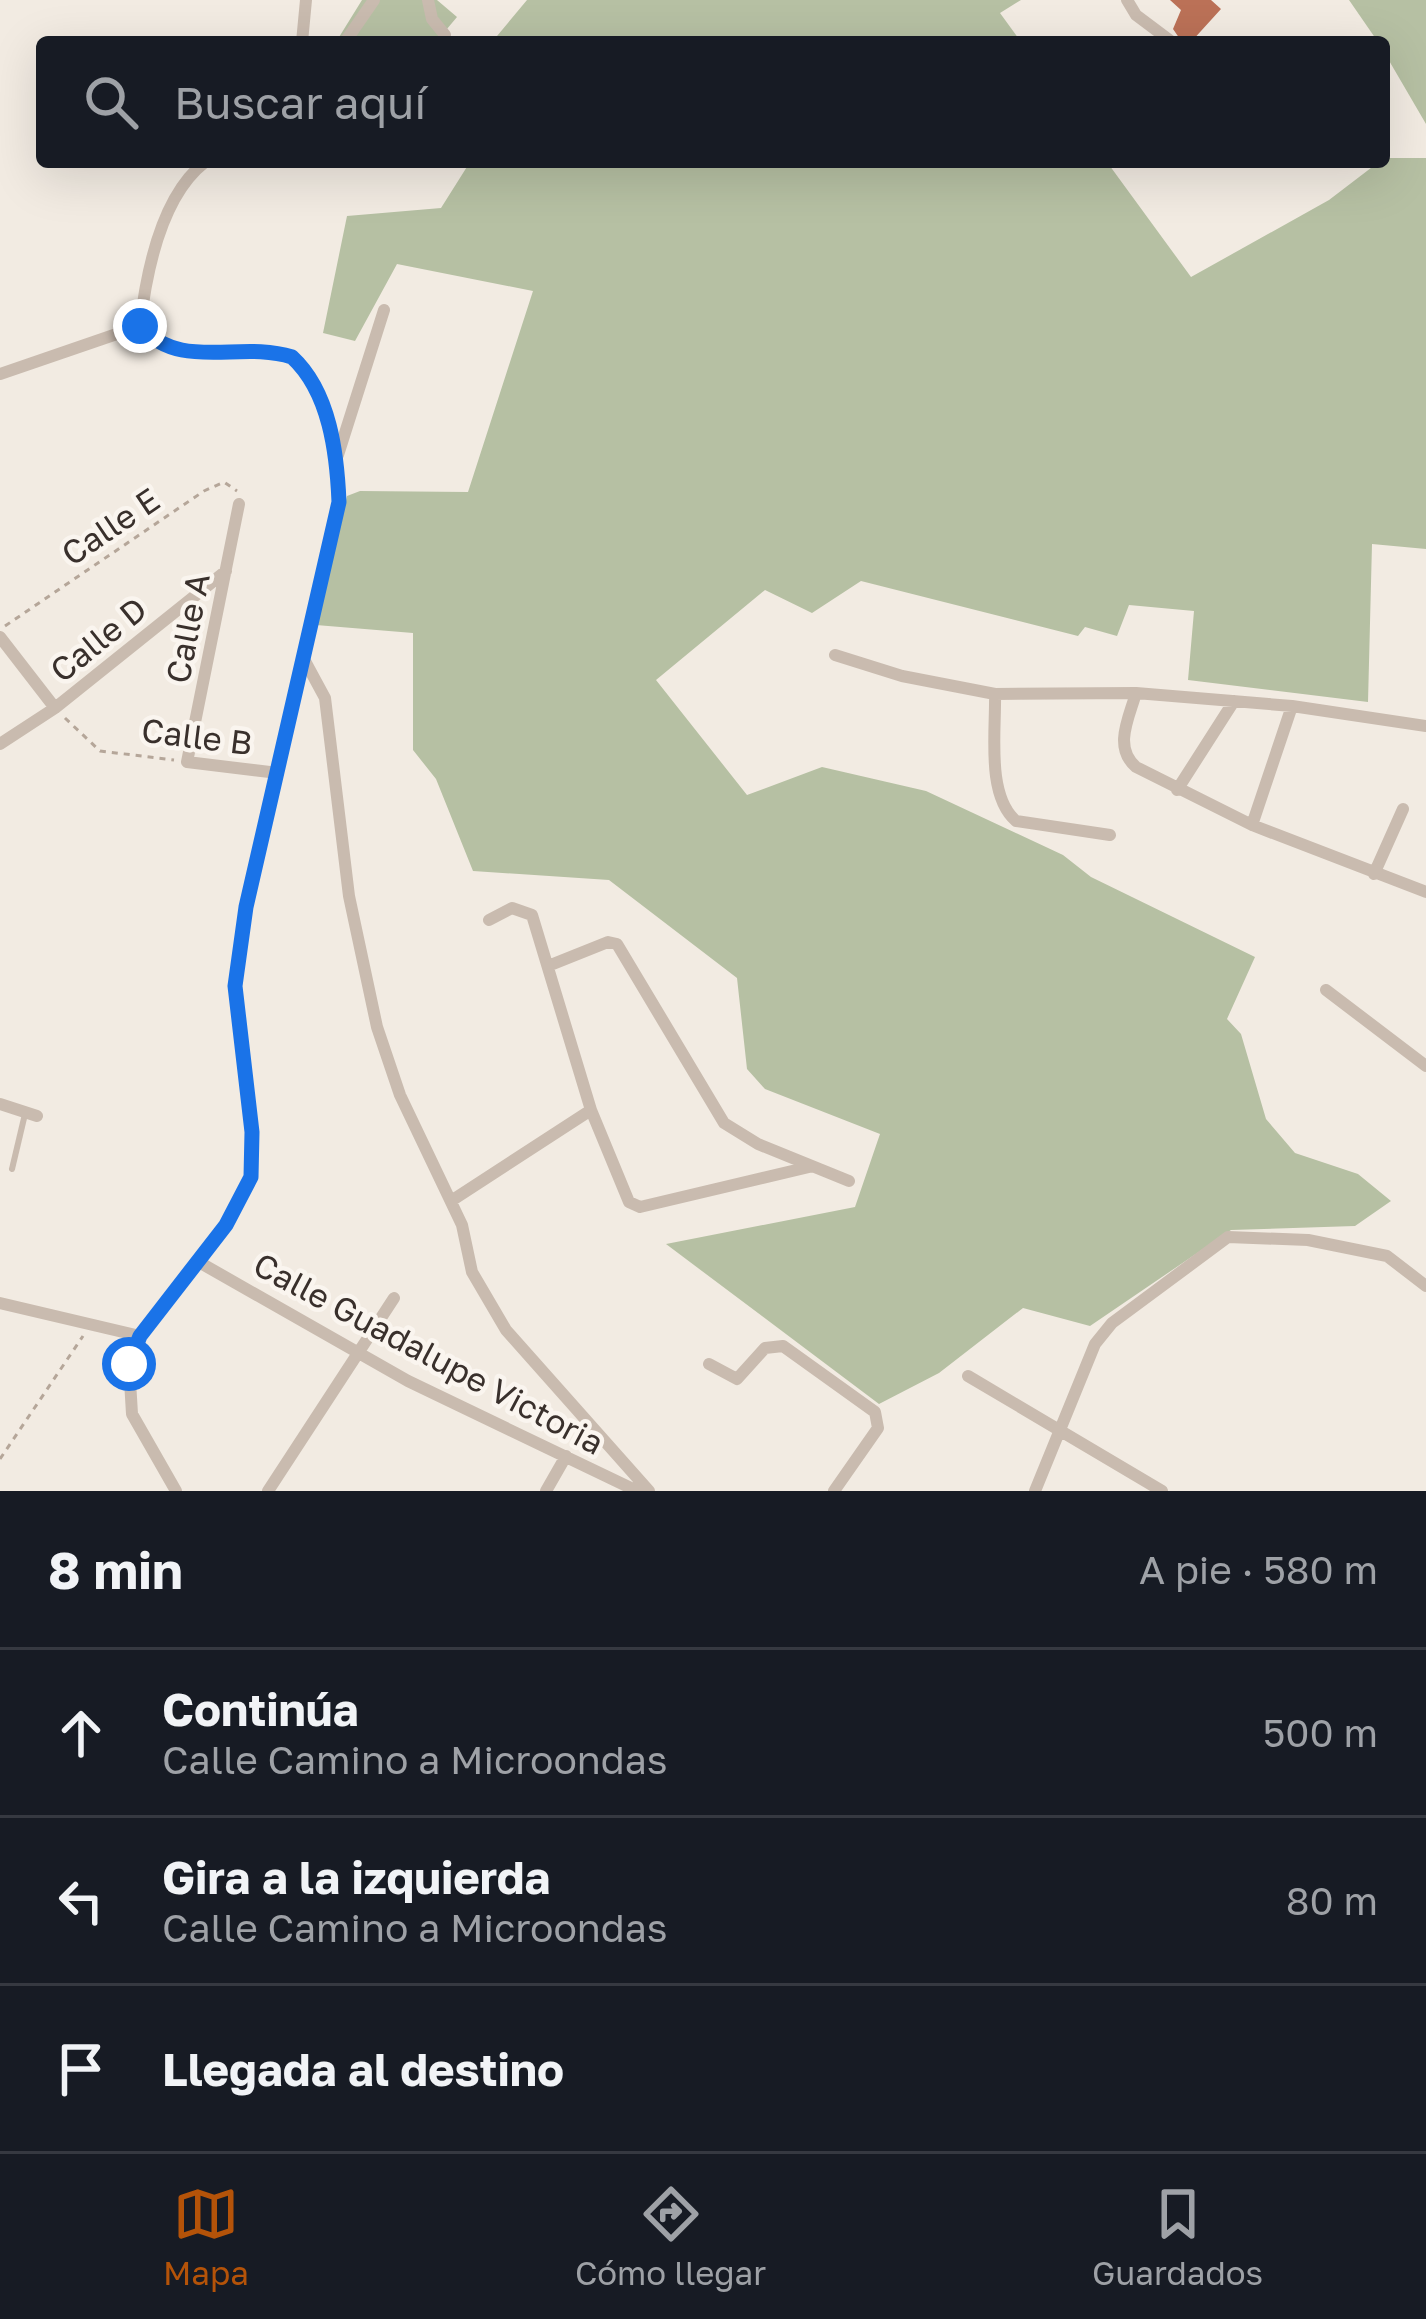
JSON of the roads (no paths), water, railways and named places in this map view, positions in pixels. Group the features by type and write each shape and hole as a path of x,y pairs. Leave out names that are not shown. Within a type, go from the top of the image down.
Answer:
{"street":[{"path":"303,36 306,0"},
{"path":"349,36 374,0"},
{"path":"428,0 432,19 446,35"},
{"path":"1126,0 1136,15 1164,36"},
{"path":"140,326 146,275 177,199 198,168"},
{"path":"337,457 384,310"},
{"path":"0,374 140,326"},
{"path":"140,326 165,349 179,352 250,349 292,357 317,392 337,457 339,502 246,907 235,986 252,1132 251,1177 226,1225 140,1336 129,1364 132,1414 176,1491"},
{"name":"Calle A","path":"188,762 239,504"},
{"name":"Calle D","path":"0,744 55,708 226,571"},
{"path":"0,633 55,708"},
{"path":"835,655 902,676 995,694 1136,692 1292,706 1426,727"},
{"name":"Calle Guadalupe Victoria","path":"305,661 325,698 349,896 377,1028 400,1095 451,1201 472,1271 506,1330 649,1491"},
{"path":"1136,692 1124,750 1136,767 1252,825 1426,892"},
{"path":"995,694 997,768 1005,812 1016,821 1110,835"},
{"path":"1177,790 1234,701"},
{"path":"1252,825 1292,706"},
{"name":"Calle B","path":"188,762 278,773"},
{"path":"1374,874 1403,808"},
{"path":"489,920 512,908 532,915 591,1110 629,1202 640,1207 809,1167"},
{"path":"548,966 608,942 617,944 724,1123 809,1167 849,1181"},
{"path":"1326,989 1426,1066"},
{"path":"0,1104 31,1114"},
{"path":"451,1201 591,1110"},
{"path":"1034,1491 1095,1344 1112,1323 1228,1237 1308,1240 1387,1256 1426,1286"},
{"name":"Calle Guadalupe Victoria","path":"196,1261 360,1353 637,1491"},
{"path":"268,1491 394,1298"},
{"path":"0,1303 140,1336"},
{"path":"709,1364 737,1379 765,1348 783,1346 879,1419 834,1491"},
{"path":"968,1376 1162,1491"},
{"path":"546,1491 566,1456"}],"lane":[{"path":"12,1169 31,1114"}]}
